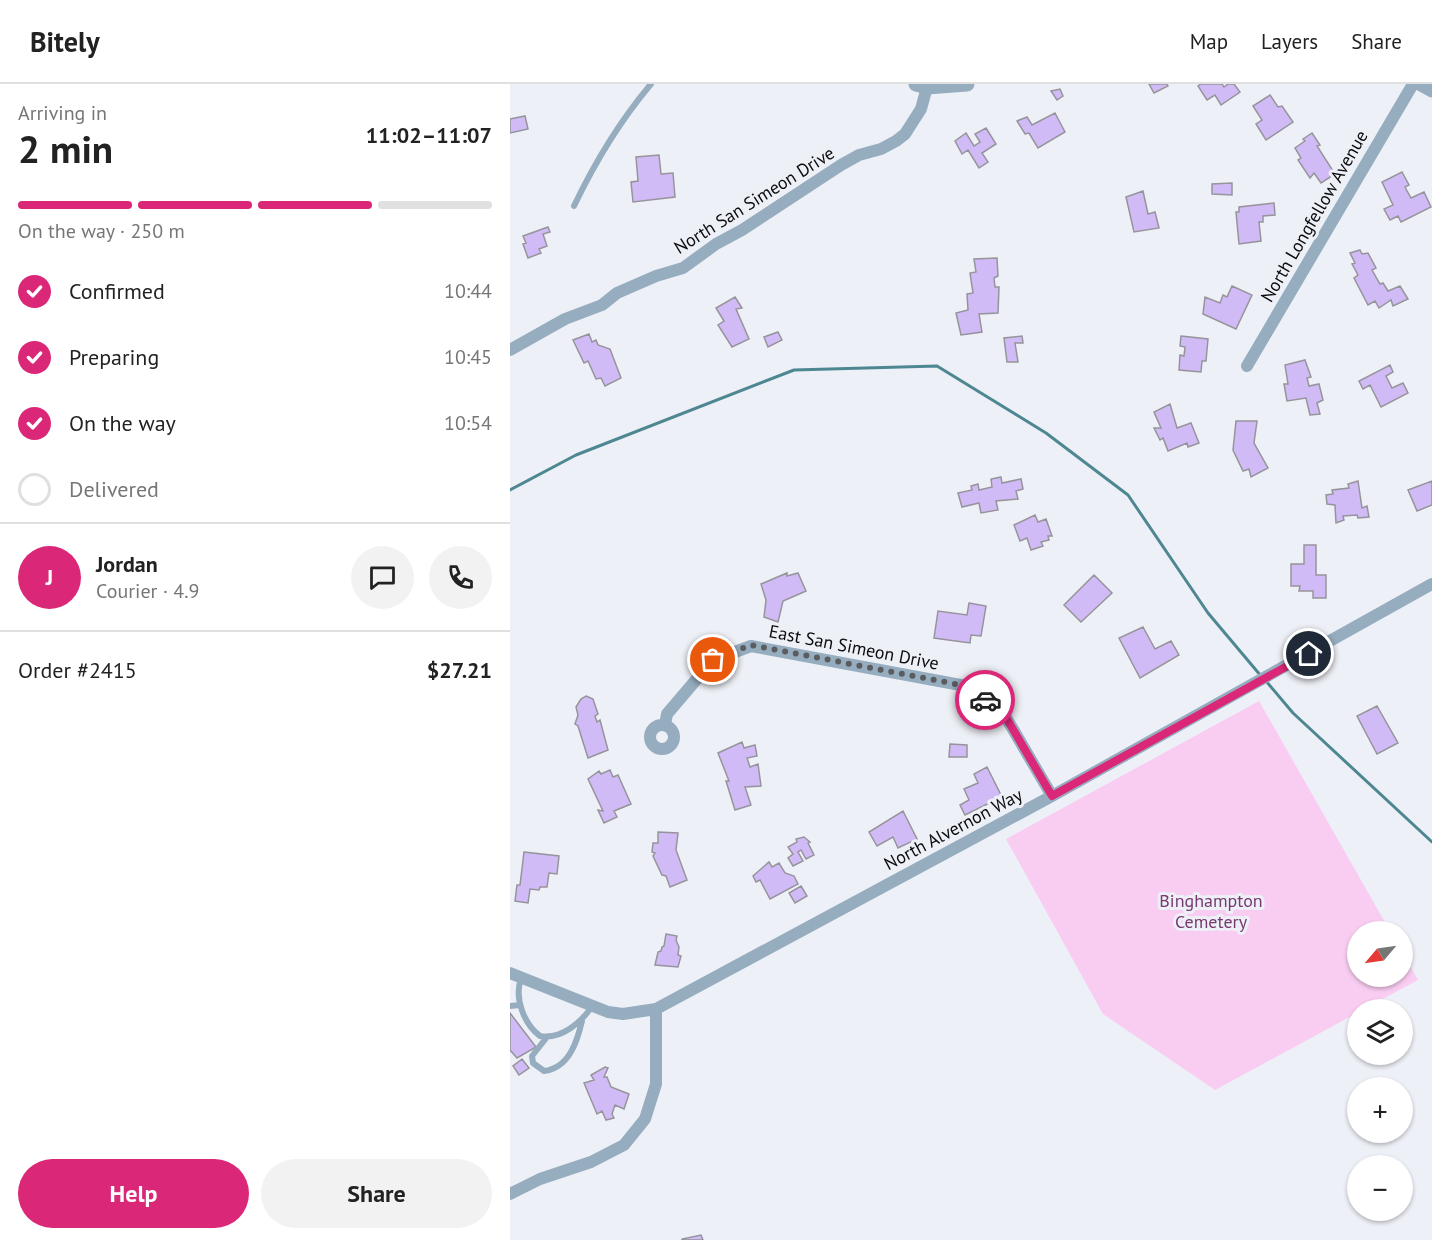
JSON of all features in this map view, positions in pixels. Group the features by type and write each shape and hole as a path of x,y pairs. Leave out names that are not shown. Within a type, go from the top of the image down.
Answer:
{"street":[{"path":"922,86 967,84"},
{"name":"North Longfellow Avenue","path":"1247,366 1413,84"},
{"path":"1421,84 1432,90"},
{"name":"North San Simeon Drive","path":"510,350 565,319 602,305 617,293 656,276 683,268 716,244 742,230 841,165 859,155 881,150 896,141 905,134 921,109 922,86"},
{"name":"North Alvernon Way","path":"516,976 608,1012 623,1014 656,1009 1052,796 1432,584"},
{"name":"East San Simeon Drive","path":"665,725 667,714 713,660 751,645 966,686 1004,714 1052,796"},
{"path":"510,1194 540,1179 591,1162 624,1145 645,1119 656,1084 656,1009"}],"lane":[{"path":"574,206 593,166 625,114 651,84"},
{"path":"516,976 520,1005 533,1030 540,1036 567,1029 582,1021"},
{"path":"510,1006 520,1005"},
{"path":"547,1036 534,1052 531,1060 544,1071 556,1067 565,1060 576,1044 582,1021 592,1006"}],"green space":[{"name":"Binghampton Cemetery","path":"1259,701 1384,921 1347,921 1347,987 1405,987 1383,999 1347,999 1347,1018 1215,1090 1103,1014 1006,839"},
{"name":"Binghampton Cemetery","path":"1413,971 1418,980 1413,983"}],"building":[{"path":"1149,84 1167,84 1168,86 1154,93"},
{"path":"1222,84 1224,87 1234,84 1240,92 1221,105 1215,95 1207,100 1198,86"},
{"path":"1060,89 1063,96 1057,100 1051,91"},
{"path":"1270,95 1278,107 1282,106 1293,122 1266,140 1256,124 1262,120 1253,106"},
{"path":"1055,113 1065,132 1038,148 1029,133 1025,134 1017,121 1027,117 1032,125"},
{"path":"525,116 528,129 510,133 510,119"},
{"path":"986,128 996,144 982,153 988,162 979,168 968,150 962,154 955,141 966,133 974,146 980,142 975,134"},
{"path":"1312,133 1320,145 1317,146 1335,174 1321,183 1314,173 1310,178 1298,160 1301,158 1295,148"},
{"path":"659,155 661,174 673,173 675,197 633,202 631,182 638,181 636,157"},
{"path":"1402,172 1409,185 1405,187 1411,198 1424,192 1431,207 1401,222 1398,216 1390,220 1384,209 1393,205 1382,182"},
{"path":"1232,183 1232,195 1212,194 1212,184"},
{"path":"1143,191 1148,214 1155,212 1159,228 1134,232 1126,197"},
{"path":"1274,203 1275,215 1263,216 1263,222 1259,222 1261,241 1239,244 1236,212 1239,212 1239,207"},
{"path":"548,227 550,232 543,234 547,246 539,249 541,253 528,258 523,236"},
{"path":"1360,250 1362,254 1368,253 1376,268 1372,270 1380,284 1383,283 1388,291 1400,286 1408,299 1393,306 1391,300 1379,308 1375,301 1368,305 1354,278 1358,275 1352,264 1355,263 1350,253"},
{"path":"997,258 998,276 994,278 995,287 999,287 998,313 979,314 982,332 961,335 956,313 968,310 967,294 973,293 970,273 976,272 974,259"},
{"path":"1232,286 1252,295 1236,329 1203,314 1205,297 1220,303 1223,295 1227,297"},
{"path":"735,297 742,308 736,309 749,339 732,347 718,325 724,321 716,308"},
{"path":"778,332 782,340 768,347 764,337"},
{"path":"589,334 592,342 596,340 598,345 610,349 621,378 605,386 601,378 596,379 588,361 584,363 573,340"},
{"path":"1022,336 1023,343 1015,343 1018,362 1007,362 1004,338"},
{"path":"1181,336 1208,339 1206,361 1202,361 1201,372 1179,370 1180,355 1184,356 1185,347 1180,346"},
{"path":"1305,360 1311,377 1307,378 1309,386 1319,384 1323,400 1317,403 1320,414 1310,415 1306,398 1287,401 1284,384 1288,384 1285,365"},
{"path":"1390,365 1393,372 1386,376 1392,388 1403,383 1408,393 1381,407 1370,385 1363,389 1359,381"},
{"path":"1170,404 1177,428 1191,423 1199,443 1188,447 1187,443 1168,451 1163,438 1160,440 1154,428 1161,428 1154,412"},
{"path":"1236,421 1257,421 1254,443 1268,468 1251,477 1249,469 1243,471 1233,450"},
{"path":"1001,477 1002,483 1021,479 1023,489 1016,491 1018,499 996,501 998,510 981,513 979,503 962,507 958,493 972,490 971,486 978,484 979,490 992,487 991,479"},
{"path":"1358,481 1362,508 1367,506 1369,517 1343,516 1344,520 1336,523 1335,505 1327,504 1326,495 1333,494 1332,490 1349,488 1348,484"},
{"path":"1432,481 1432,505 1417,511 1408,490"},
{"path":"1035,515 1038,522 1046,519 1052,536 1048,536 1049,540 1041,542 1043,546 1031,550 1027,538 1020,541 1014,525"},
{"path":"1304,545 1316,545 1316,575 1326,575 1326,598 1313,598 1313,591 1299,591 1300,586 1291,586 1291,564 1304,564"},
{"path":"787,573 787,576 798,573 806,591 783,601 778,622 764,617 766,600 761,584"},
{"path":"1094,575 1112,593 1081,622 1064,605"},
{"path":"969,603 986,606 981,636 971,635 970,643 934,638 938,611 967,615"},
{"path":"1143,627 1155,649 1171,641 1179,655 1140,678 1119,638"},
{"path":"586,696 593,699 598,714 595,716 597,722 600,720 608,750 588,758 578,726 575,724 578,715 576,707"},
{"path":"1377,706 1398,743 1377,754 1357,716"},
{"path":"742,742 744,748 755,745 757,756 747,758 750,767 758,764 761,786 745,787 751,805 735,810 726,781 729,781 718,753"},
{"path":"950,744 967,745 967,757 949,757"},
{"path":"987,767 1002,797 965,815 960,805 969,800 964,789 978,783 974,774"},
{"path":"610,770 613,777 618,775 631,804 614,811 617,817 604,823 598,810 603,811 588,779 599,771 601,774"},
{"path":"903,811 917,839 898,848 893,837 877,846 869,832"},
{"path":"658,832 678,833 676,850 687,880 670,887 653,856 655,853 652,852 653,843 658,843"},
{"path":"804,837 810,842 808,843 814,855 806,859 801,850 798,852 803,861 793,866 788,858 793,854 788,847 797,842 796,839"},
{"path":"524,852 559,856 557,874 549,873 547,887 540,887 539,890 530,889 528,903 515,901 517,885 520,885"},
{"path":"769,862 772,867 779,863 785,873 794,876 798,884 770,899 760,880 756,882 753,876"},
{"path":"801,886 807,896 795,903 789,893"},
{"path":"666,934 677,936 678,955 681,956 678,967 655,965 658,952 664,946"},
{"path":"510,1013 536,1047 517,1058 510,1050"},
{"path":"522,1059 529,1068 519,1075 513,1066"},
{"path":"605,1067 608,1068 604,1077 607,1077 611,1087 629,1094 624,1109 615,1105 612,1114 614,1118 606,1120 602,1111 597,1114 584,1083 594,1080 591,1075"},
{"path":"701,1235 703,1240 682,1240 682,1239"}],"waterway":[{"path":"510,490 576,455 794,370 937,366 1046,433 1128,495 1208,613 1261,676"},
{"path":"1266,681 1293,713 1432,842"}],"way so far":[{"path":"713,660 751,645 966,686 985,700"}],"route":[{"path":"985,700 1004,714 1052,796 1309,654"}]}
